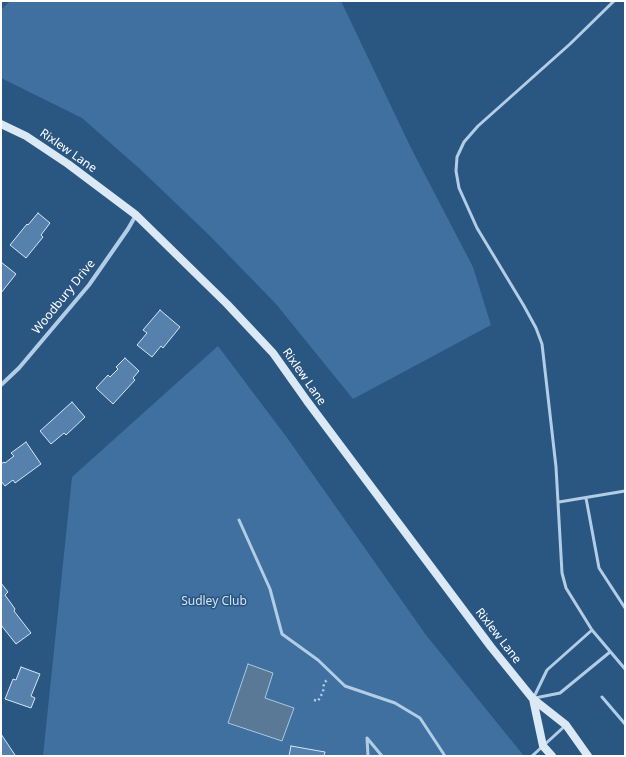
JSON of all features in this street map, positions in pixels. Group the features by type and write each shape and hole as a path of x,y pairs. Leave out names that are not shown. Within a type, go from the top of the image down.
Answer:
{"street":[{"name":"Rixlew Lane","path":"1,124 26,136 68,164 136,215 227,304 273,353 307,401 491,647 533,698 566,725 588,756"},
{"name":"Woodbury Drive","path":"1,385 19,368 89,284 128,229 136,215"},
{"name":"Rixlew Lane","path":"533,698 544,746 552,756"}],"lane":[{"path":"614,1 570,44 478,126 464,142 457,157 456,171 459,188 477,228 524,306 536,328 542,344 559,502 562,573 566,588 592,630 625,669"},
{"path":"559,502 625,491"},
{"path":"586,498 599,568 625,608"},
{"path":"239,520 270,589 282,634 318,660 345,686 395,703 420,718 445,756"},
{"path":"533,698 547,670 592,630"},
{"path":"533,698 560,693 610,652"},
{"path":"602,697 625,724"},
{"path":"532,756 566,725"},
{"path":"368,756 367,738 382,756"}],"path":[{"path":"314,700 318,701 323,692 324,683"}],"green space":[{"path":"10,1 341,1 411,148 473,267 491,325 353,399 276,304 209,235 141,170 82,118 1,78 1,10"},
{"name":"Sudley Club","path":"218,346 288,439 426,635 524,756 43,756 72,477"}],"shaded area":[{"path":"248,664 273,673 265,698 294,708 282,741 228,723"}],"building":[{"path":"38,213 50,223 41,235 43,237 26,258 10,245"},
{"path":"1,262 16,274 1,293"},
{"path":"160,310 180,327 163,348 161,346 152,357 137,345 147,333 143,330"},
{"path":"125,358 139,371 133,378 135,380 113,404 96,388 108,375 110,377 118,369 116,367"},
{"path":"72,402 85,417 66,435 64,433 51,444 40,431"},
{"path":"26,442 41,464 15,483 13,480 5,486 1,481 1,464 4,462 5,463 14,456 11,453"},
{"path":"1,583 8,592 5,595 15,609 14,611 31,633 16,644 1,625"},
{"path":"21,667 40,674 31,696 35,698 31,708 5,699 13,679 16,680"},
{"path":"1,734 15,755 1,756"},
{"path":"291,746 325,752 324,756 289,756"}]}
